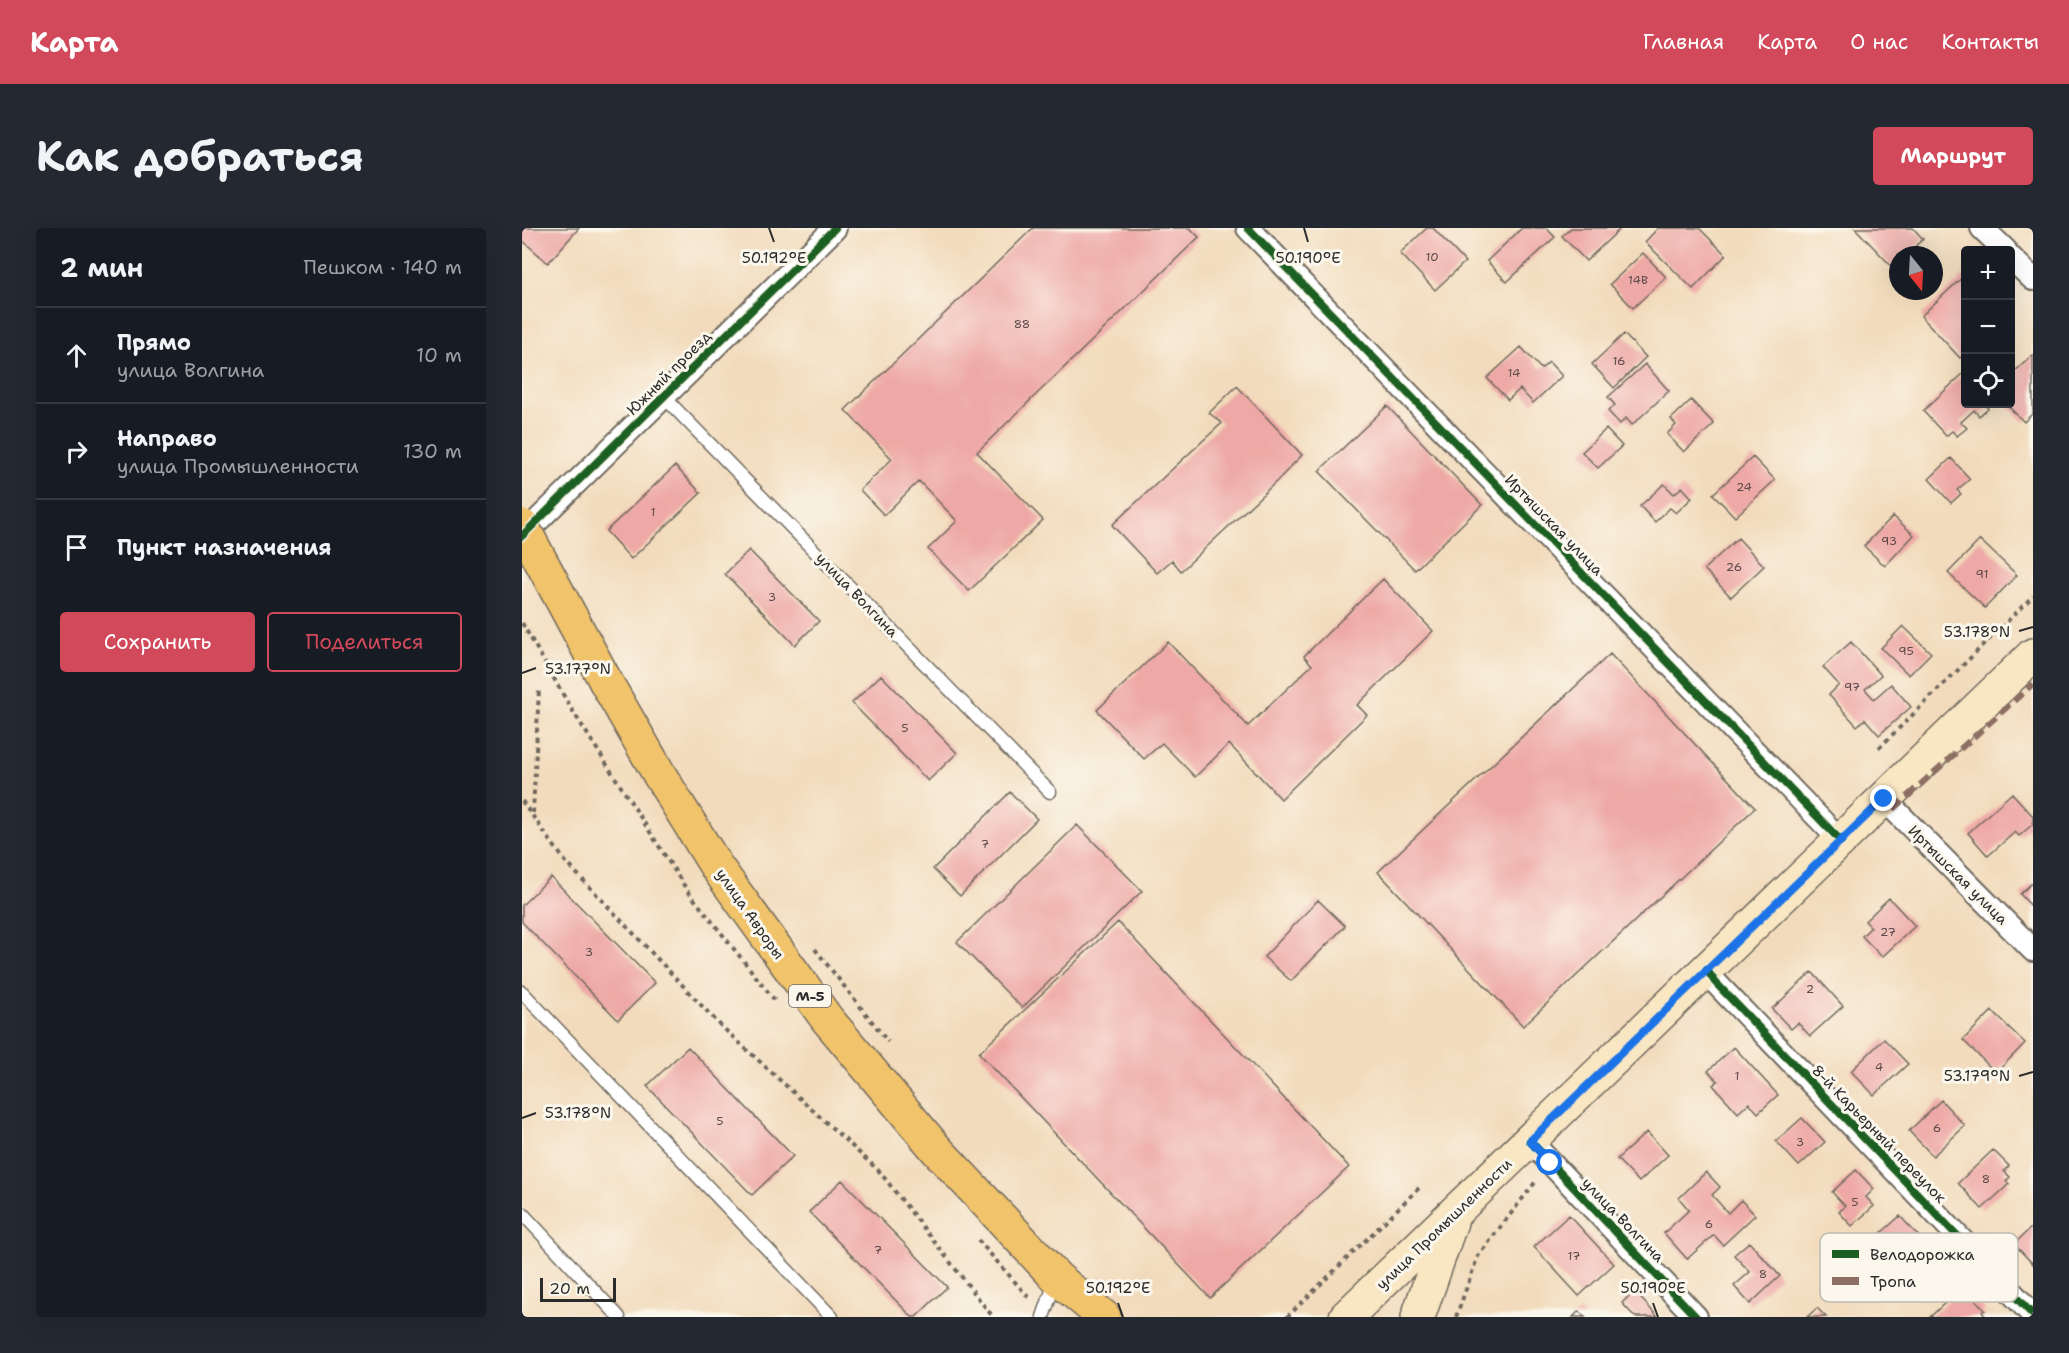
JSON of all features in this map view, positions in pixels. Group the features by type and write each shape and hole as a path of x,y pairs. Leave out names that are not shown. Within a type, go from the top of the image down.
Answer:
{"main road":[{"name":"улица Авроры","path":"522,526 606,682 716,866 826,1019 937,1150 1060,1281 1087,1317"},
{"name":"улица Промышленности","path":"1346,1317 2033,655"},
{"path":"1418,1317 1453,1216"},
{"name":"улица Авроры","path":"1060,1281 1104,1317"}],"street":[{"name":"Южный проезд","path":"522,536 836,228"},
{"name":"Иртышская улица","path":"1248,228 1841,841"},
{"path":"1982,228 2000,246"},
{"path":"2015,262 2033,279"},
{"name":"Иртышская улица","path":"1884,799 2033,950"},
{"name":"8-й Карьерный переулок","path":"1707,970 1715,982 1955,1233"},
{"name":"улица Волгина","path":"1530,1141 1696,1317"},
{"name":"8-й Карьерный переулок","path":"2018,1299 2033,1315"}],"lane":[{"name":"улица Волгина","path":"664,397 1050,792"},
{"path":"522,992 832,1317"},
{"path":"522,1213 619,1317"},
{"path":"1043,1317 1060,1281"}],"path":[{"path":"1879,748 2033,596"},
{"path":"522,623 572,710"},
{"path":"532,815 539,688"},
{"path":"522,801 565,861 720,1025 879,1171 993,1317"},
{"path":"812,944 890,1046"},
{"path":"1287,1317 1420,1187"},
{"path":"1456,1317 1478,1256"}],"building":[{"path":"522,228 579,228 548,263 522,240"},
{"path":"1033,228 1190,228 1199,237 977,452 1043,520 969,591 928,549 957,521 919,481 884,515 860,490 892,459 845,410"},
{"path":"1427,228 1433,228 1465,262 1435,290 1400,253"},
{"path":"1522,228 1546,228 1555,237 1507,282 1487,261"},
{"path":"1571,228 1621,228 1586,261 1562,236"},
{"path":"1658,228 1699,228 1726,255 1693,289 1645,242"},
{"path":"1855,228 1913,228 1923,239 1916,246 1889,246 1889,264"},
{"path":"1643,253 1666,277 1633,308 1610,284"},
{"path":"1961,279 1960,358 1921,316 1938,300 1943,300 1943,295"},
{"path":"1624,334 1646,357 1614,388 1592,364"},
{"path":"1521,347 1541,369 1549,362 1562,376 1533,403 1520,389 1508,400 1487,378"},
{"path":"2033,355 2033,413 2024,422 2010,408 2015,408 2015,371"},
{"path":"1645,364 1669,391 1632,425 1626,418 1620,424 1608,411 1615,405 1608,397"},
{"path":"1961,376 1961,408 1988,408 1979,416 1974,410 1961,422 1967,428 1957,436 1952,431 1946,436 1923,411"},
{"path":"1237,386 1302,455 1181,571 1172,560 1157,573 1112,525 1222,423 1209,413"},
{"path":"1691,400 1714,424 1684,452 1667,434 1676,425 1671,419"},
{"path":"1387,406 1482,505 1415,570 1319,471"},
{"path":"1606,429 1622,446 1598,468 1582,452"},
{"path":"1753,457 1775,480 1735,517 1713,494"},
{"path":"1951,458 1970,479 1957,490 1961,494 1951,503 1929,479"},
{"path":"675,466 701,493 631,559 606,531"},
{"path":"1664,484 1674,494 1682,487 1692,498 1676,513 1670,508 1655,522 1640,506"},
{"path":"1893,516 1914,535 1885,566 1864,546"},
{"path":"1738,538 1764,566 1731,597 1704,569"},
{"path":"1980,540 2017,575 1985,608 1948,573"},
{"path":"749,550 819,621 795,645 725,574"},
{"path":"1383,579 1433,631 1357,705 1367,715 1281,799 1229,744 1195,777 1162,743 1144,759 1097,710 1168,642 1248,726 1312,665 1304,656"},
{"path":"1903,626 1931,653 1909,675 1881,648"},
{"path":"1851,642 1881,675 1865,689 1874,699 1891,684 1911,707 1879,735 1865,719 1857,726 1829,695 1839,685 1823,667"},
{"path":"1610,654 1755,808 1523,1026 1378,872"},
{"path":"881,675 957,753 928,781 852,703"},
{"path":"1010,792 1037,819 960,896 933,869"},
{"path":"2012,793 2033,816 2033,824 2019,836 2015,832 1988,856 1968,833"},
{"path":"1077,825 1142,891 1022,1008 957,942"},
{"path":"551,877 655,983 618,1020 522,922 522,905"},
{"path":"2033,882 2033,908 2020,894"},
{"path":"1889,898 1915,926 1882,957 1862,936 1871,927 1865,921"},
{"path":"1318,900 1345,926 1291,981 1264,957"},
{"path":"1118,922 1349,1167 1210,1298 979,1053"},
{"path":"1812,972 1843,1006 1810,1036 1798,1023 1791,1029 1772,1009"},
{"path":"1992,1011 2025,1043 1996,1073 1963,1040"},
{"path":"1884,1039 1908,1064 1874,1095 1851,1071"},
{"path":"688,1047 793,1156 752,1195 647,1086"},
{"path":"1734,1047 1778,1095 1758,1113 1749,1103 1738,1113 1713,1085 1718,1081 1708,1071"},
{"path":"1941,1100 1965,1126 1933,1156 1909,1131"},
{"path":"1802,1118 1825,1142 1799,1166 1776,1141"},
{"path":"1647,1132 1668,1155 1639,1182 1617,1159"},
{"path":"1993,1150 2009,1166 2004,1171 2010,1177 2006,1181 2009,1184 1982,1209 1958,1183"},
{"path":"1856,1170 1874,1189 1866,1197 1874,1206 1852,1226 1839,1212 1845,1206 1832,1192"},
{"path":"1706,1172 1720,1187 1712,1195 1728,1213 1741,1200 1755,1215 1723,1245 1714,1235 1687,1259 1664,1233 1689,1210 1679,1198"},
{"path":"842,1180 947,1287 916,1317 912,1317 809,1212"},
{"path":"1569,1215 1614,1264 1579,1296 1534,1247"},
{"path":"1900,1216 1916,1233 1881,1233"},
{"path":"2033,1226 2033,1264 2018,1248 2018,1240"},
{"path":"1749,1242 1780,1276 1750,1304 1734,1286 1750,1272 1734,1255"},
{"path":"1634,1291 1658,1317 1635,1317 1622,1303"},
{"path":"1946,1302 1978,1302 1985,1310 1982,1312 1986,1317 1930,1317"},
{"path":"1817,1308 1826,1317 1807,1317"},
{"path":"1579,1311 1585,1317 1573,1317"}],"marked path":[{"path":"1893,809 2033,684"}],"cycle path":[{"path":"522,536 835,228"},
{"path":"1248,228 1841,841"},
{"path":"1707,970 1715,982 1955,1233"},
{"path":"1530,1141 1696,1317"},
{"path":"2018,1299 2033,1315"}],"route":[{"path":"1550,1163 1530,1141 1884,799"}]}
